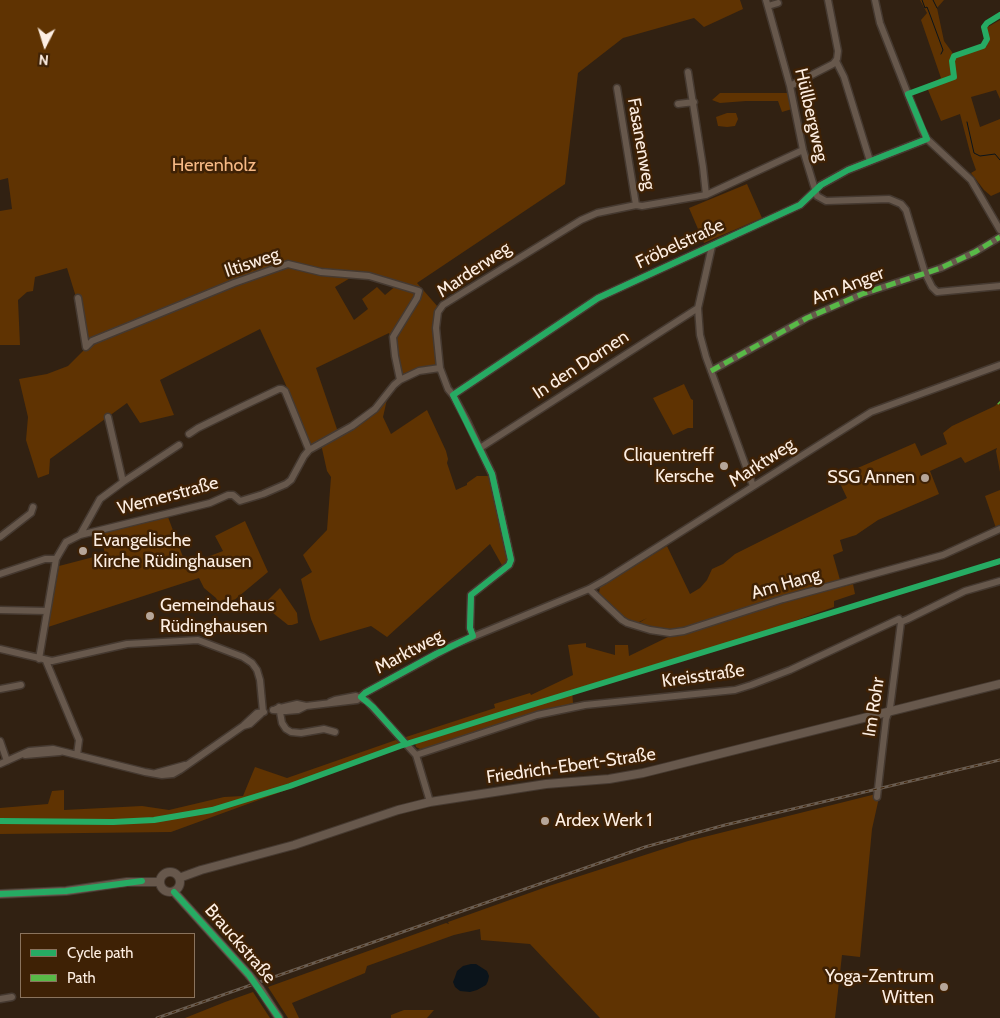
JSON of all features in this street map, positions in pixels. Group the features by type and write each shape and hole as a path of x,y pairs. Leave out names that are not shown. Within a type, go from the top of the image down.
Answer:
{"street":[{"path":"828,0 838,51 836,61 844,77 870,161"},
{"path":"875,0 880,23 927,139 971,180 1000,230"},
{"name":"Hüllbergweg","path":"778,3 767,3 790,86 803,150 815,191"},
{"path":"790,86 836,61"},
{"path":"688,72 694,102 706,195"},
{"name":"Fasanenweg","path":"617,88 636,205"},
{"path":"678,104 694,102"},
{"name":"Fröbelstraße","path":"453,395 598,298 800,205 832,178 927,139"},
{"name":"Marderweg","path":"473,636 470,628 471,595 509,565 511,560 492,474 448,388 440,368 436,328 438,312 443,305 581,220 597,213 636,205 642,206 706,195 803,150"},
{"path":"815,191 818,197 826,201 889,199 901,204 906,210 926,273 934,290 940,292 1000,286"},
{"name":"Am Anger","path":"711,371 783,330 832,306 926,273 957,260 1000,237"},
{"path":"712,246 698,308 700,335 711,371 753,486"},
{"name":"Iltisweg","path":"78,298 86,347 92,341 288,264 321,272 369,276 419,291 417,298 393,337 400,380"},
{"name":"In den Dornen","path":"480,448 698,308"},
{"name":"Marktweg","path":"361,697 365,693 473,636 589,589 871,412 1000,365"},
{"name":"Wemerstraße","path":"42,660 47,611 56,559 66,542 80,535 210,503 228,495 233,495 239,503 286,484 291,480 309,450 352,426 375,408 400,380 419,371 440,368"},
{"path":"189,434 241,407 282,389 285,391 309,450"},
{"path":"108,417 123,482"},
{"path":"80,535 100,499 179,445"},
{"path":"0,538 31,513 33,507"},
{"name":"Am Hang","path":"589,589 627,623 650,630 670,633 684,631 783,599 943,556 1000,530"},
{"path":"0,574 45,559 56,559"},
{"name":"Kreisstraße","path":"416,755 492,728 544,713 585,705 735,690 751,686 899,619 900,622 969,590 1000,581"},
{"path":"0,610 47,611"},
{"name":"Im Rohr","path":"877,797 900,622"},
{"path":"0,649 52,661 128,644 198,640 243,657 252,663 257,670 260,680 263,712"},
{"path":"42,660 78,740 76,756"},
{"name":"Friedrich-Ebert-Straße","path":"0,894 66,891 128,882 159,882 161,876 168,872 175,873 179,878 201,870 294,845 398,810 430,802 546,784 609,779 643,773 1000,684"},
{"path":"0,689 20,685"},
{"path":"0,741 3,762 24,755 61,752 162,775 173,774 243,726 250,724 263,712 297,704 306,706 353,701 361,697 367,701 416,755 430,802"},
{"path":"277,710 282,723 290,732 301,733 324,729 335,732"},
{"path":"159,882 165,892 174,892 179,886 179,878"},
{"name":"Brauckstraße","path":"174,892 249,975 279,1018"},
{"path":"0,999 12,997"}],"green space":[{"name":"Herrenholz","path":"0,0 740,0 743,9 704,27 694,18 623,38 578,73 565,184 417,283 438,307 438,365 418,369 405,375 401,373 389,333 316,368 338,432 310,447 285,383 260,329 160,380 174,415 140,423 127,403 50,459 49,474 38,478 26,440 28,417 19,379 47,374 68,366 84,350 76,297 67,268 35,277 33,291 27,292 18,300 20,345 0,345 0,211 12,209 8,178 0,180","holes":["357,274 398,284 385,295 377,287 362,299 368,309 354,320 335,287"]},
{"path":"920,0 944,0 937,8 944,41 952,52 954,59 987,46 986,28 1000,20 1000,99 996,90 971,97 980,127 1000,119 1000,192 991,196 971,173 976,170 960,114 941,121 926,85 941,78 921,20 927,13"},
{"path":"720,93 788,93 792,109 782,112 778,101 720,103 712,100"},
{"path":"727,113 736,113 738,119 735,126 718,126 716,117"},
{"path":"747,184 762,218 704,243 689,208"},
{"path":"684,384 693,400 693,428 688,428 673,435 653,398"},
{"path":"388,395 383,417 391,434 427,410 446,451 447,463 456,490 467,485 477,476 490,476 509,559 508,563 503,567 490,544 387,637 371,626 320,641 311,619 301,579 312,572 303,555 327,530 331,477 327,471 321,444 352,427"},
{"path":"1000,401 1000,472 997,448 965,463 961,457 930,471 939,494 878,520 856,535 840,540 843,551 833,555 842,587 853,584 855,594 834,601 834,607 769,630 572,690 573,703 491,726 430,748 420,749 416,747 415,743 475,724 474,721 408,742 405,739 406,737 495,708 494,704 530,693 531,695 573,675 568,645 586,643 586,647 615,655 615,645 628,645 629,656 668,637 668,630 637,624 647,618 637,623 624,617 599,593 600,587 667,546 690,594 700,588 707,580 712,569 723,564 735,554 847,498 837,477 915,443 921,456 947,444 943,433 952,426 995,406"},
{"path":"1000,490 1000,526 996,528 985,496"},
{"path":"168,517 186,565 223,551 215,536 245,521 268,572 226,607 221,608 216,598 204,588 199,578 48,627 59,566 105,554 100,533"},
{"path":"280,588 297,613 298,623 288,625 263,605"},
{"path":"396,740 404,747 171,832 0,834 0,808 48,804 52,791 64,790 64,810 142,806 169,810 224,797 243,796 255,767 287,778"},
{"path":"880,793 872,829 860,957 842,955 835,1018 600,1018 530,944 481,940 480,929 454,935 367,966 365,973 292,1003 299,1018 288,1018 268,987 446,923 449,924 448,922 549,886 688,841"},
{"path":"253,992 270,1018 185,1018 225,1002"},
{"path":"404,1010 434,1010 427,1018 391,1018 391,1015"}],"shaded area":[{"path":"476,964 487,971 488,981 486,985 477,990 470,992 460,991 453,982 457,971 463,966"}],"waterway":[{"path":"922,0 925,8 927,7 943,50 941,54"},
{"path":"933,0 937,8"},
{"path":"967,122 974,153 980,156 995,154 1000,160"}],"railway":[{"path":"157,1018 645,847 725,825 1000,760"}],"marked path":[{"path":"711,371 807,318 862,294 941,268 975,252 1000,237"}],"cycle path":[{"path":"406,744 373,707 361,697 436,654 473,636 470,628 471,595 509,565 511,560 492,474 453,395 598,298 800,205 821,185 848,170 927,139 908,94 954,77 952,61 954,56 983,46 987,39 984,27 1000,15"},
{"path":"0,821 113,822 154,820 212,810 290,786 400,746 1000,561"},
{"path":"0,894 66,891 142,881"},
{"path":"174,892 249,975 279,1018"}],"place":[{"name":"Cliquentreff Kersche","path":"724,466"},
{"name":"SSG Annen","path":"925,478"},
{"name":"Evangelische Kirche Rüdinghausen","path":"83,551"},
{"name":"Gemeindehaus Rüdinghausen","path":"150,616"},
{"name":"Ardex Werk 1","path":"545,821"},
{"name":"Yoga-Zentrum Witten","path":"944,987"}]}
